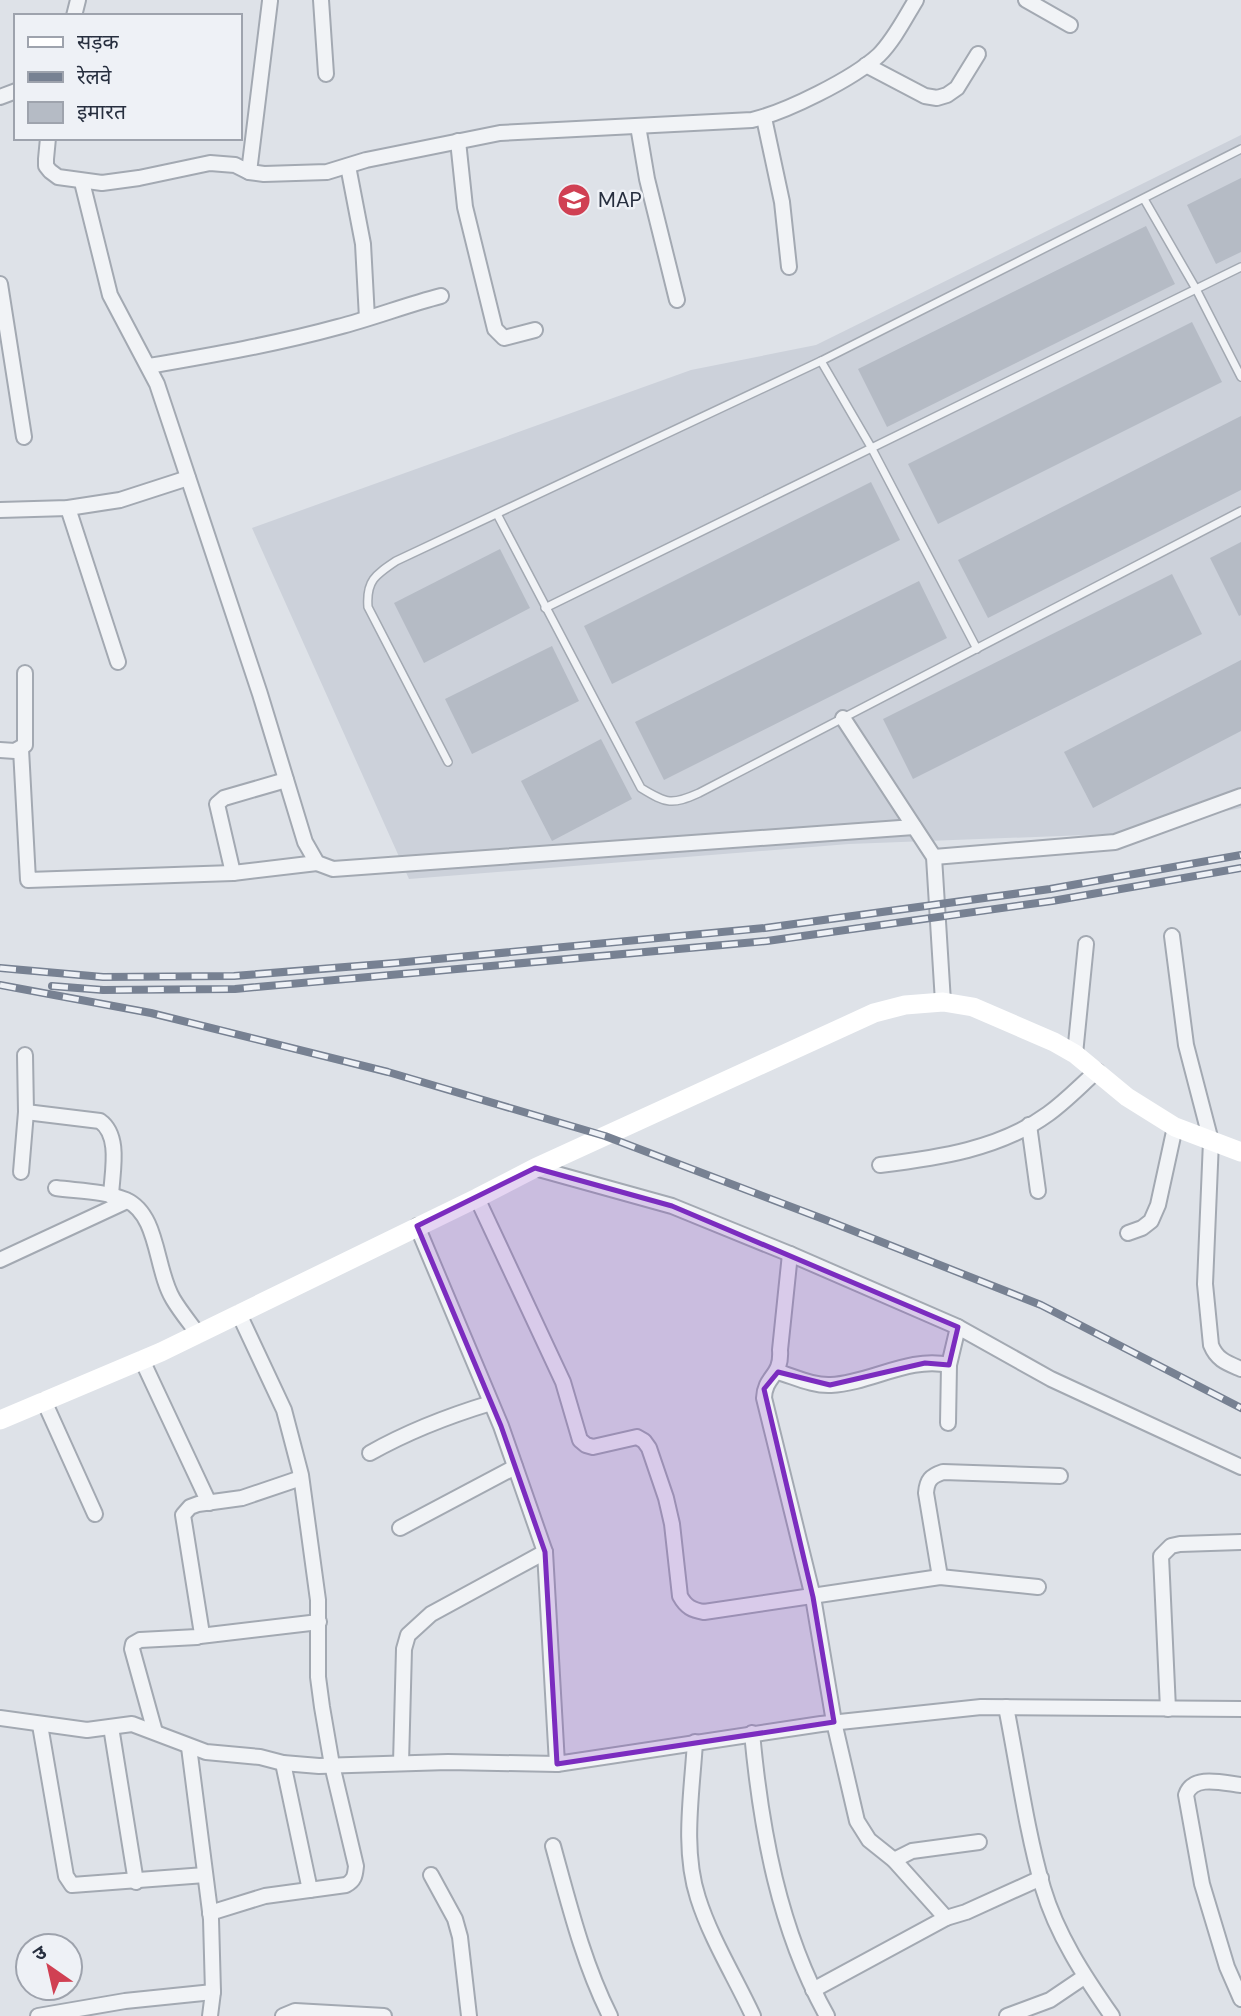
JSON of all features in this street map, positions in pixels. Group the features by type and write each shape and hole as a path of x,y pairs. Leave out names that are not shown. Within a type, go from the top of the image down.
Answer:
{"street":[{"path":"260,0 281,0"},
{"path":"321,0 326,74"},
{"path":"48,140 46,166 58,177 82,182 116,182 210,163 235,165 249,172 298,174 338,170 366,160 500,133 752,120 790,108 866,65 888,44 916,0"},
{"path":"1026,0 1070,25"},
{"path":"249,172 270,1"},
{"path":"866,65 925,96 937,98 957,88 978,54"},
{"path":"764,118 782,202 789,267"},
{"path":"638,126 647,179 677,300"},
{"path":"458,141 465,207 495,329 504,338 535,330"},
{"path":"348,166 363,243 366,318"},
{"path":"82,182 110,295 149,366 260,694 305,842 317,863"},
{"path":"0,284 5,343 24,437"},
{"path":"149,366 239,351 338,328 441,296"},
{"path":"0,510 68,508 120,500 188,478"},
{"path":"68,508 118,662"},
{"path":"0,750 15,751 25,745 25,673"},
{"path":"843,718 933,857 943,1002"},
{"path":"21,749 28,880 233,873 317,863 333,869 914,827"},
{"path":"233,873 217,804 224,798 286,780"},
{"path":"933,857 1115,842 1241,796"},
{"path":"1172,936 1186,1045 1211,1141 1205,1284 1209,1333 1214,1353 1222,1362 1241,1369"},
{"path":"1075,1054 1086,944"},
{"path":"0,1420 198,1334 477,1199 535,1168 874,1013 905,1005 943,1002 974,1007 1054,1041 1075,1054 1127,1097 1175,1127 1241,1152"},
{"path":"21,1171 26,1112 25,1055"},
{"path":"880,1165 934,1158 972,1149 1029,1125 1048,1114 1097,1071"},
{"path":"26,1112 100,1121 108,1127 113,1137 111,1196"},
{"path":"1029,1125 1038,1191"},
{"path":"1128,1233 1151,1221 1158,1205 1175,1127"},
{"path":"535,1168 673,1206 790,1254 958,1327 1051,1379 1241,1467"},
{"path":"56,1188 111,1196 127,1201 141,1211 150,1225 162,1276 173,1299 198,1334"},
{"path":"477,1199 563,1382 580,1440 593,1447 637,1437 649,1448 672,1524 680,1596 694,1611 704,1612 813,1597 940,1577 1038,1587"},
{"path":"0,1260 127,1201"},
{"path":"418,1226 491,1403 545,1552 557,1764"},
{"path":"790,1254 781,1363 778,1372 767,1382 764,1389 765,1410 813,1597 834,1722 857,1821 869,1840 894,1860 946,1918"},
{"path":"210,1913 265,1896 346,1885 352,1882 356,1866 332,1765 318,1678 319,1622 301,1478 284,1410 239,1314"},
{"path":"948,1423 949,1365 958,1327"},
{"path":"142,1360 209,1503"},
{"path":"778,1372 830,1385 845,1384 925,1363 949,1365"},
{"path":"44,1401 95,1514"},
{"path":"370,1453 397,1437 444,1417 491,1403"},
{"path":"400,1528 515,1467"},
{"path":"940,1577 926,1493 927,1482 933,1475 943,1472 1060,1476"},
{"path":"200,1636 202,1631 183,1515 190,1507 242,1499 301,1478"},
{"path":"1168,1709 1161,1556 1171,1546 1180,1544 1241,1542"},
{"path":"401,1763 404,1649 408,1635 431,1614 545,1552"},
{"path":"155,1732 132,1655 133,1644 140,1640 319,1622"},
{"path":"1006,1707 1041,1878 1068,1947 1084,1977 1112,2016"},
{"path":"0,1718 87,1730 132,1724 206,1752 260,1757 283,1763 557,1764 752,1733 968,1708 1241,1709"},
{"path":"40,1725 68,1881 78,1886 205,1875"},
{"path":"111,1727 136,1882"},
{"path":"752,1733 757,1788 793,1942 824,2015"},
{"path":"695,1742 690,1826 692,1871 698,1898 712,1933 753,2016"},
{"path":"189,1747 210,1913 213,1992 210,2016"},
{"path":"283,1763 310,1890"},
{"path":"1241,1785 1196,1783 1188,1788 1186,1795 1202,1884 1236,1975 1241,1999"},
{"path":"894,1860 912,1851 979,1842"},
{"path":"553,1846 591,1976 610,2016"},
{"path":"431,1875 455,1919 460,1937 464,2016"},
{"path":"813,1990 946,1918 966,1912 1041,1878"},
{"path":"1007,2016 1050,2000 1084,1977"},
{"path":"38,2016 125,2001 213,1992"},
{"path":"283,2016 295,2011 384,2016"}],"lane":[{"path":"448,762 368,607 367,591 377,573 396,561 821,361 1241,149"},
{"path":"1144,199 1196,289 1241,377"},
{"path":"545,608 1241,267"},
{"path":"821,361 871,447 977,649"},
{"path":"496,514 641,788 655,797 677,803 1241,511"}],"highlighted area":[{"path":"535,1168 672,1206 958,1327 949,1365 925,1363 830,1385 778,1372 764,1389 813,1597 834,1722 557,1764 545,1552 501,1426 417,1226"}],"shaded area":[{"path":"1241,135 1241,808 1113,834 849,844 409,879 252,528 691,370 816,345"}],"building":[{"path":"1241,178 1241,252 1216,264 1187,205"},
{"path":"1146,226 1175,284 887,427 858,369"},
{"path":"1192,322 1222,382 938,524 908,464"},
{"path":"1241,416 1241,490 988,618 958,560"},
{"path":"871,482 900,540 612,684 584,626"},
{"path":"1241,542 1241,615 1239,616 1210,558"},
{"path":"500,549 530,608 424,663 394,603"},
{"path":"1172,574 1202,634 913,779 883,719"},
{"path":"919,581 947,638 664,780 635,722"},
{"path":"552,646 579,701 472,754 445,699"},
{"path":"1241,660 1241,731 1093,808 1064,752"},
{"path":"601,739 632,799 552,841 521,781"}],"railway":[{"path":"0,968 103,977 234,976 395,963 765,928 1050,889 1241,855"},
{"path":"52,986 103,990 235,989 767,941 1052,901 1241,868"},
{"path":"0,985 151,1013 388,1072 605,1136 1041,1305 1241,1408"}],"place":[{"name":"MAP","path":"574,200"}]}
